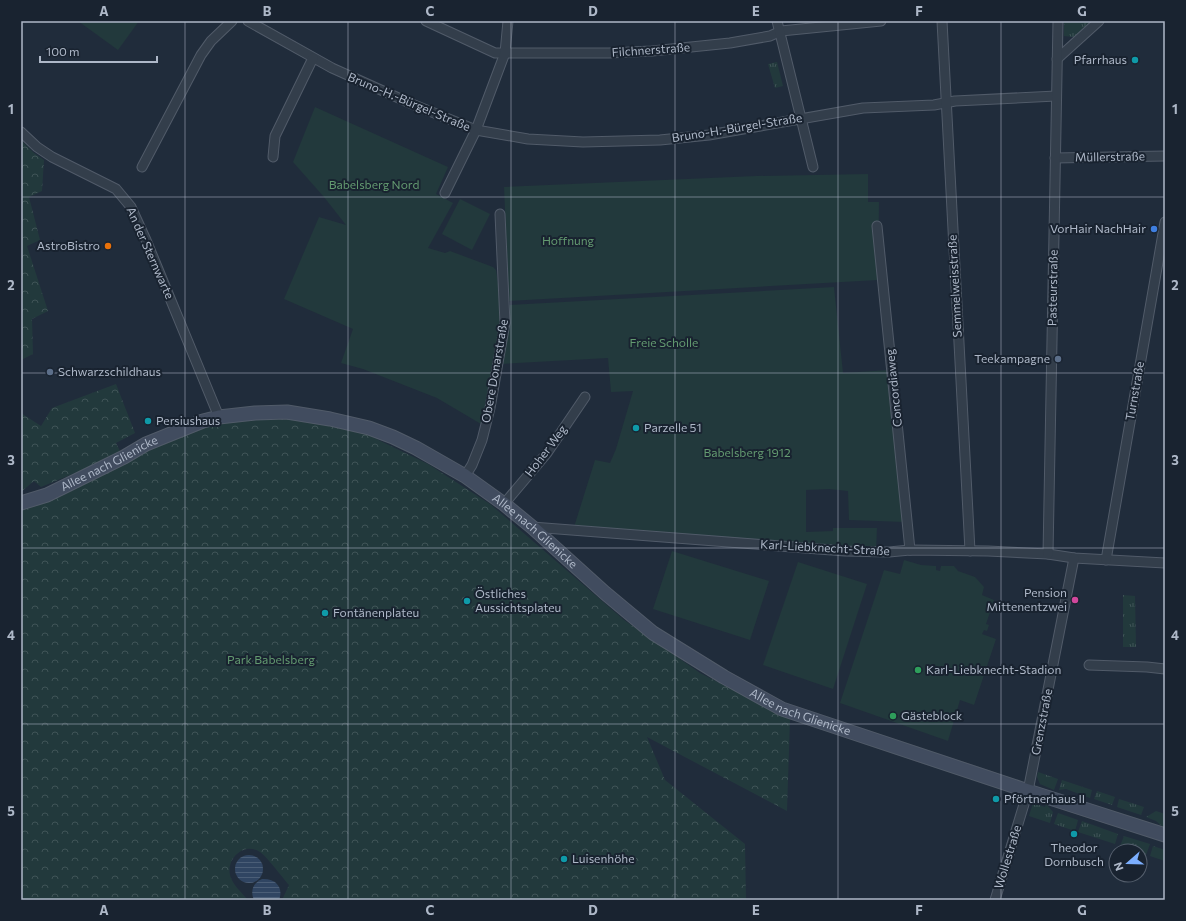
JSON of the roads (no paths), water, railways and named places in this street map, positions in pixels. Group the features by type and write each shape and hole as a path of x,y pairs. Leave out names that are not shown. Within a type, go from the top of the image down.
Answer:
{"street":[{"path":"142,167 201,55 211,41 232,21"},
{"name":"Bruno-H.-Bürgel-Straße","path":"248,21 313,58 361,82 476,130 528,139 583,142 660,140 709,135 863,108 934,105 955,101 1056,96"},
{"name":"Filchnerstraße","path":"426,21 495,53 609,53 652,51 730,43 770,36 781,31 881,21"},
{"path":"445,193 476,130 505,53 508,21"},
{"path":"778,21 813,168"},
{"name":"Semmelweisstraße","path":"942,21 945,103 970,551"},
{"name":"Pasteurstraße","path":"1048,554 1058,21"},
{"path":"1057,59 1099,21"},
{"path":"273,157 275,136 313,58"},
{"name":"An der Sternwarte","path":"23,134 52,157 116,189 131,207 219,417"},
{"name":"Müllerstraße","path":"1055,158 1165,156"},
{"name":"Obere Donarstraße","path":"465,476 472,465 482,440 490,408 505,323 500,214"},
{"name":"Turnstraße","path":"1106,560 1165,222"},
{"name":"Concordiaweg","path":"877,226 910,550"},
{"name":"Hoher Weg","path":"504,504 547,453 585,396"},
{"name":"Allee nach Glienicke","path":"21,503 47,495 124,457 146,444 203,421 219,417 255,413 287,412 347,422 369,428 416,448 465,476 504,504 532,527 605,593 653,633 724,677 775,705 1028,791 1165,835"},
{"name":"Karl-Liebknecht-Straße","path":"532,527 845,551 970,551 1048,554 1074,558 1165,563"},
{"name":"Grenzstraße","path":"1028,791 1074,558"},
{"path":"1089,665 1165,669"},
{"name":"Wollestraße","path":"994,900 1028,791"}],"water":[{"path":"249,855 259,859 263,869 259,879 249,883 239,879 235,869 239,859"},
{"path":"262,879 271,880 277,884 280,891 279,900 254,900 252,890 254,885"}],"place":[{"name":"Pfarrhaus","path":"1135,60"},
{"name":"VorHair NachHair","path":"1154,229"},
{"name":"AstroBistro","path":"108,246"},
{"name":"Teekampagne","path":"1058,359"},
{"name":"Schwarzschildhaus","path":"50,372"},
{"name":"Persiushaus","path":"148,421"},
{"name":"Parzelle 51","path":"636,428"},
{"name":"Pension Mittenentzwei","path":"1075,600"},
{"name":"Östliches Aussichtsplateu","path":"467,601"},
{"name":"Fontänenplateu","path":"325,613"},
{"name":"Karl-Liebknecht-Stadion","path":"918,670"},
{"name":"Gästeblock","path":"893,716"},
{"name":"Pförtnerhaus II","path":"996,799"},
{"name":"Theodor Dornbusch","path":"1074,834"},
{"name":"Luisenhöhe","path":"564,859"}],"park label":[{"name":"Babelsberg Nord","path":"374,185"},
{"name":"Hoffnung","path":"568,241"},
{"name":"Freie Scholle","path":"664,343"},
{"name":"Babelsberg 1912","path":"747,453"},
{"name":"Park Babelsberg","path":"271,660"}]}
